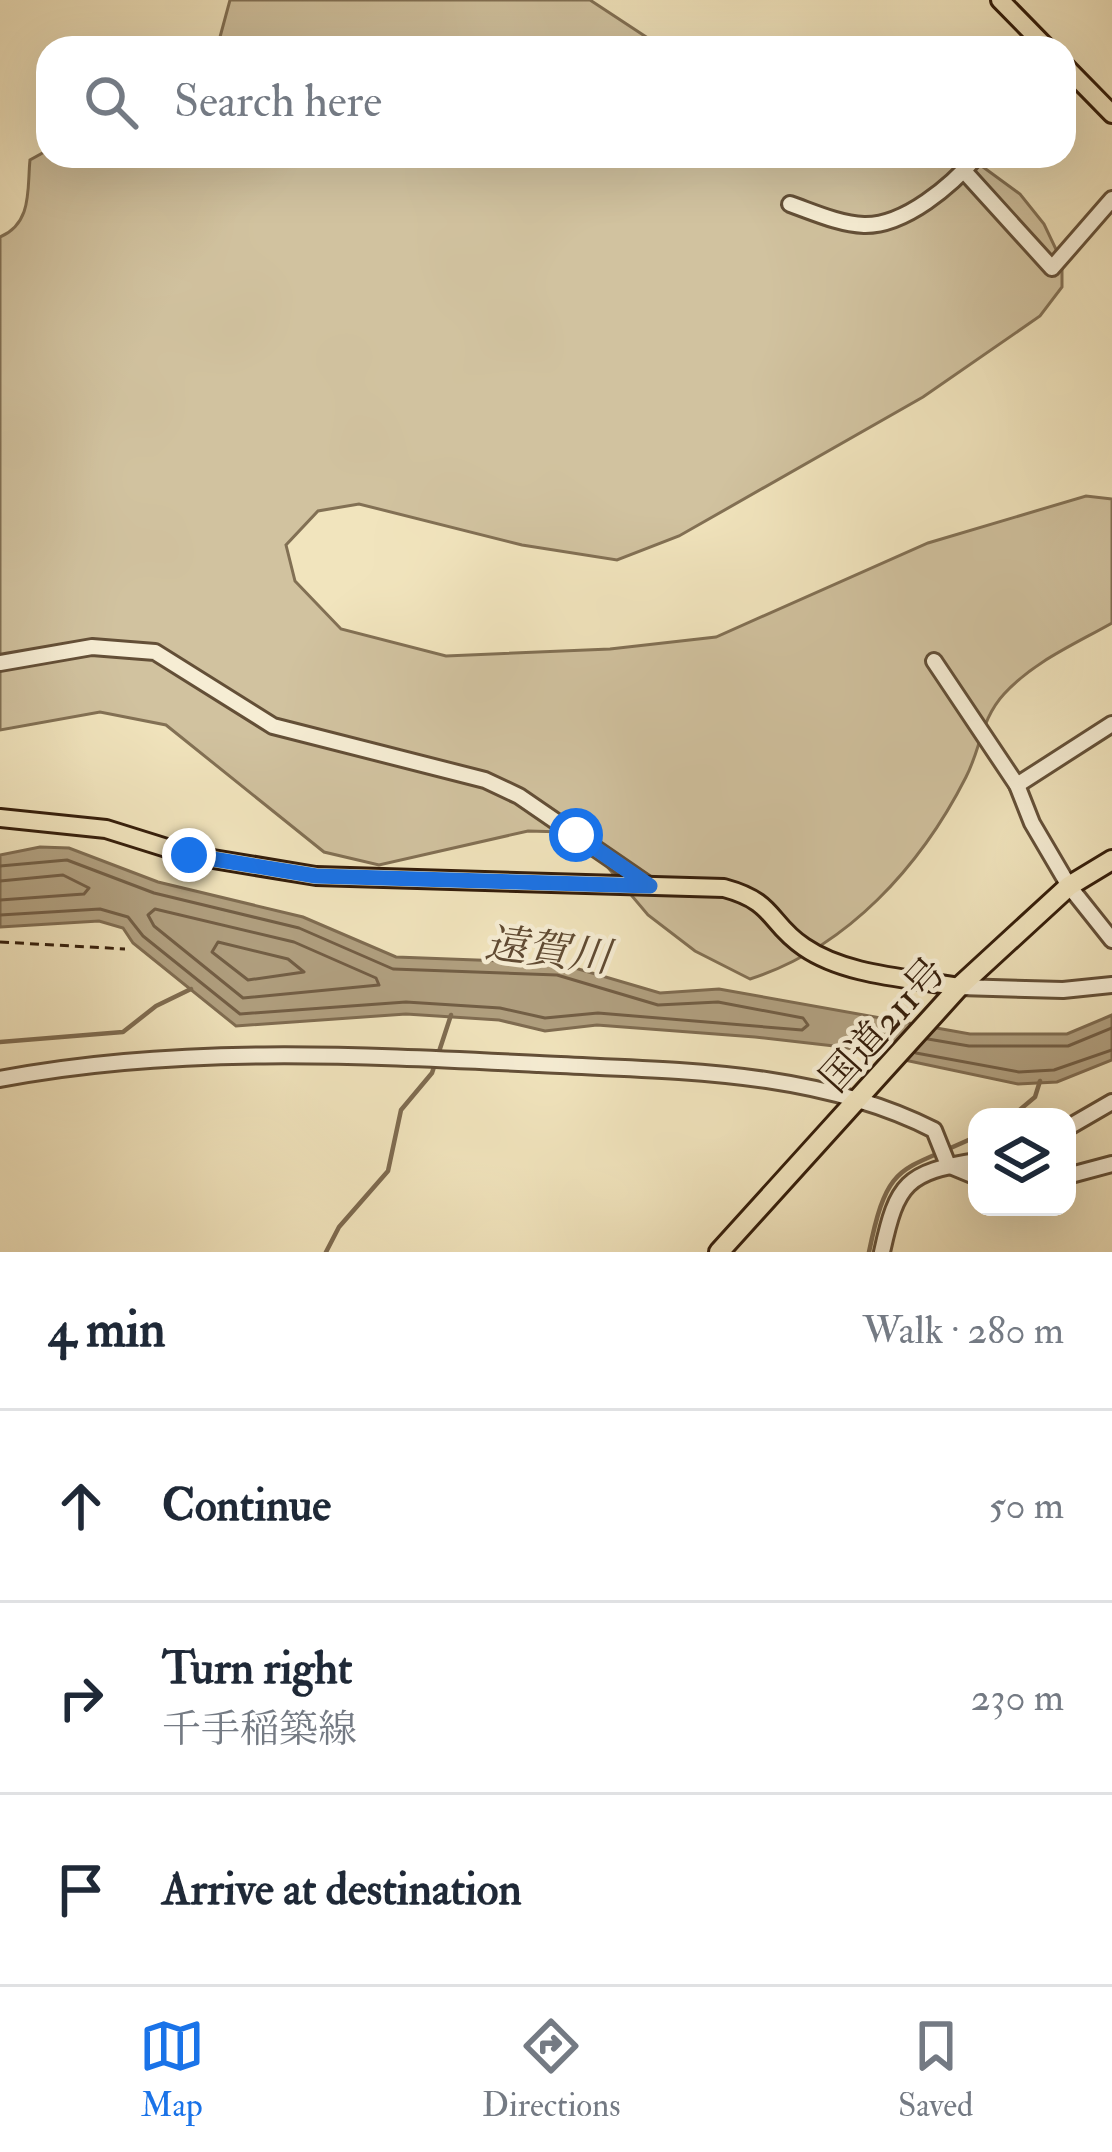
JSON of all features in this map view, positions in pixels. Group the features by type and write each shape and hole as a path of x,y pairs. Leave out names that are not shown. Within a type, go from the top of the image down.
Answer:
{"highway":[{"name":"国道211号","path":"718,1252 958,986 1069,886 1112,860"}],"main road":[{"path":"1000,0 1035,36"},
{"path":"1076,77 1112,114"},
{"path":"0,818 106,830 210,860 316,876 724,887 766,904 802,946 829,960 958,986"}],"street":[{"path":"790,204 847,223 878,224 916,207 967,168"},
{"path":"964,171 1052,268 1112,199"},
{"path":"0,663 92,647 154,652 274,726 484,780 519,796 650,886"},
{"path":"934,661 1017,785 1032,824 1069,886 1112,940"},
{"path":"1017,785 1112,724"},
{"path":"958,986 1063,990 1112,985"},
{"path":"0,1079 78,1064 173,1058 448,1059 734,1077 867,1092 934,1130 948,1165 968,1173"},
{"path":"1076,1122 1112,1102"},
{"path":"882,1252 899,1191 922,1172 968,1162"},
{"path":"1076,1174 1112,1164"}],"path":[{"path":"0,942 124,949"}],"shaded area":[{"path":"230,0 590,0 645,36 220,36"},
{"path":"36,157 36,168 984,168 1020,194 1044,224 1062,262 1062,287 1040,316 923,397 679,536 617,560 522,545 359,504 318,511 286,545 295,581 341,629 446,656 610,649 716,637 928,543 1086,496 1112,499 1112,623 1041,663 1004,694 990,713 971,766 948,810 878,900 818,947 750,979 695,951 648,915 600,858 564,832 528,831 379,865 324,852 166,725 100,712 0,730 0,237 23,214 30,160"}],"water":[{"path":"40,847 69,848 158,882 303,917 396,957 558,963 660,993 719,989 970,1034 1067,1034 1112,1015 1112,1060 1057,1082 1018,1084 843,1047 597,1025 545,1031 499,1020 406,1014 236,1026 133,943 123,928 99,921 0,927 0,855"}],"waterway":[{"path":"0,1042 123,1032 156,1006 191,989"},
{"path":"326,1252 339,1227 388,1171 401,1110 432,1073 451,1015"},
{"path":"1022,1108 1035,1097 1040,1081"},
{"path":"869,1252 891,1184 914,1164 968,1140"}],"route":[{"path":"189,855 316,876 650,886 576,835"}],"water label":[{"name":"遠賀川","path":"548,949"}]}
